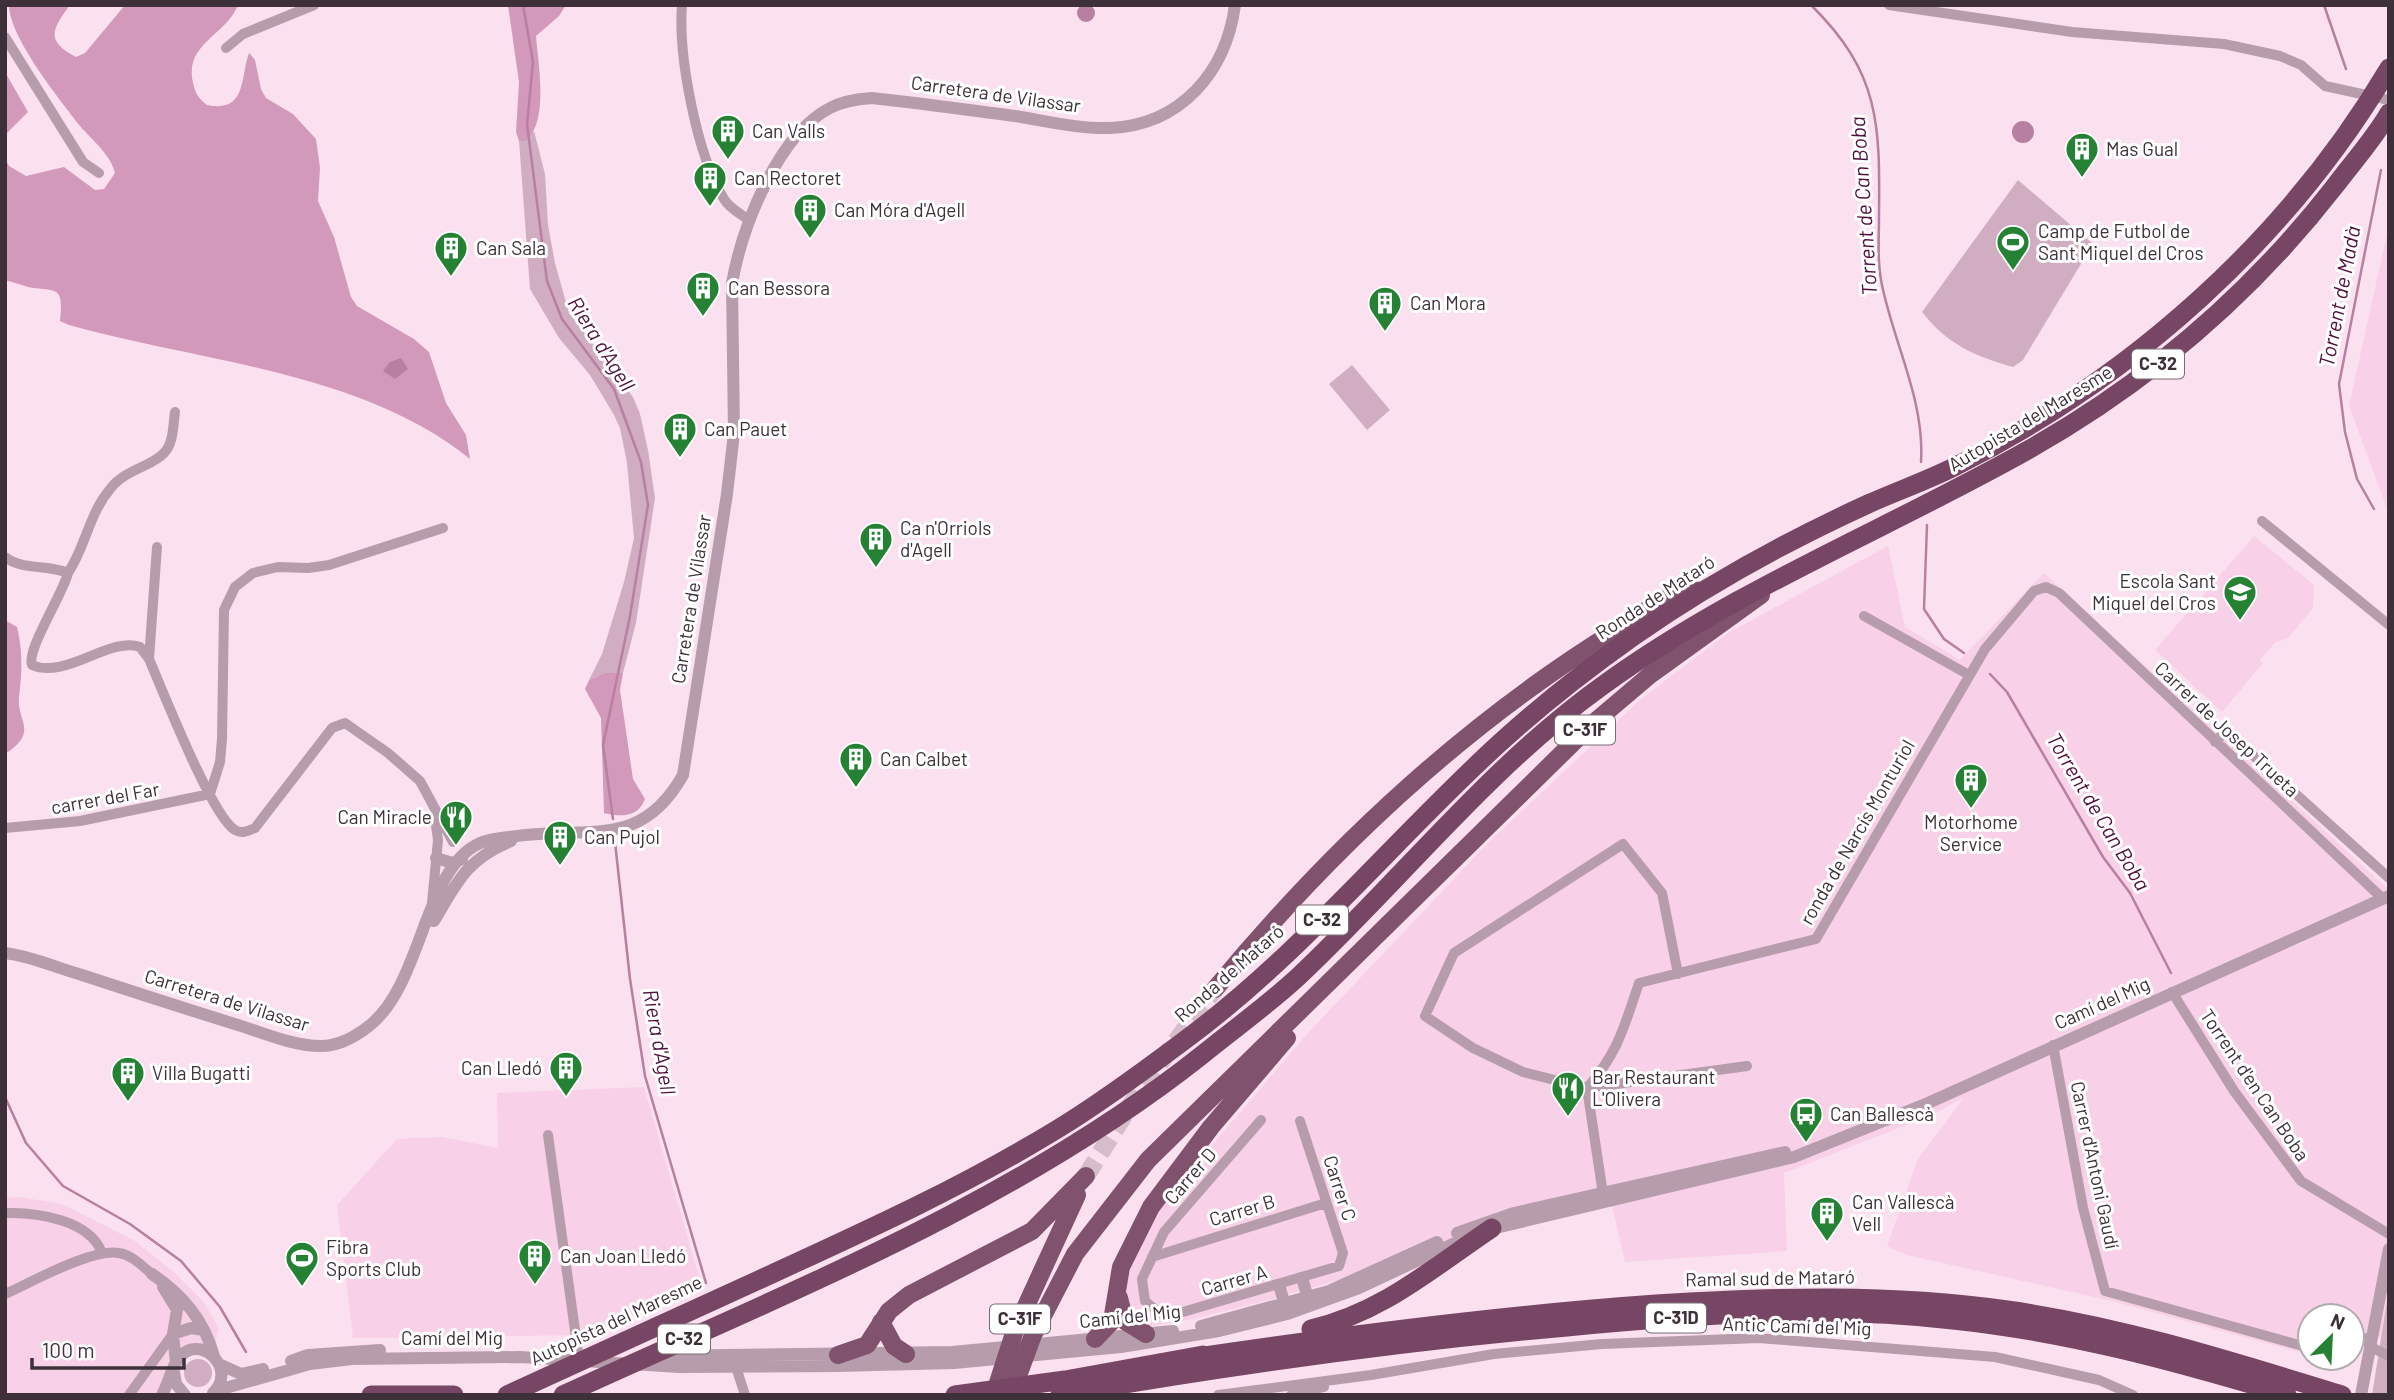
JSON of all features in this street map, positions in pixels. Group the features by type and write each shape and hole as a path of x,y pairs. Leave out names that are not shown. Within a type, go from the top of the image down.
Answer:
{"highway":[{"name":"Autopista del Maresme","path":"1864,506 1952,468 2020,431 2133,356 2208,291 2281,219 2360,117 2389,68"},
{"name":"Autopista del Maresme","path":"1771,580 2031,448 2092,412 2149,371 2227,306 2299,233 2384,121"},
{"name":"Ronda de Mataró","path":"745,1286 917,1207 1058,1129 1184,1041 1276,967 1463,778 1531,715 1625,642 1702,591 1864,506"},
{"name":"C-31F","path":"1011,1395 1033,1335 1075,1254 1148,1160 1591,725 1650,675 1759,598 1771,580"},
{"name":"C-32","path":"563,1395 925,1227 1064,1151 1195,1060 1296,979 1487,785 1597,689 1683,631 1771,580"},
{"path":"1215,989 1306,886 1388,805 1479,726 1575,656 1661,603 1686,589 1702,591"},
{"path":"1095,1339 1112,1321 1117,1289 1130,1245 1151,1207 1211,1127 1327,990 1331,980"},
{"name":"C-31F","path":"881,1322 909,1295 1032,1231 1086,1176 1015,1330 994,1395"},
{"path":"1191,1358 1360,1315 1406,1288 1492,1228"},
{"name":"Autopista del Maresme","path":"507,1395 745,1286"},
{"path":"1117,1289 1125,1321 1146,1334"},
{"name":"Ramal sud de Mataró","path":"1191,1358 1348,1335 1548,1312 1710,1301 1847,1298 1953,1303 2095,1326 2208,1354 2342,1395"},
{"name":"C-31D","path":"1060,1395 1275,1361 1479,1335 1700,1317 1835,1314 1951,1319 2056,1334 2168,1360 2287,1395"},
{"path":"881,1322 894,1346 906,1354"},
{"path":"838,1355 867,1345 881,1322"},
{"name":"C-31D","path":"955,1395 1191,1358"},
{"path":"371,1395 454,1395"}],"street":[{"path":"226,48 243,34 314,5"},
{"path":"682,5 690,96 708,165 725,202 749,220"},
{"name":"Carretera de Vilassar","path":"5,953 304,1045 323,1046 343,1042 376,1021 392,1001 434,914 458,850 486,841 534,833 630,827 664,806 683,775 727,494 734,433 732,283 749,220 797,135 830,108 851,100 872,98 1110,128 1158,117 1190,98 1213,72 1232,29 1235,5"},
{"path":"1889,5 2072,32 2224,44 2280,56 2301,65 2325,86 2346,93 2356,91 2389,100"},
{"path":"5,37 83,162 99,173"},
{"path":"175,411 172,438 164,453 123,475 98,505 82,543 80,556 68,573 64,588 32,653 32,665 43,668 89,659 126,644 140,647 149,659 210,794 234,829 244,832 255,828 332,728 345,723 388,753 420,782 458,850"},
{"path":"2262,520 2389,625"},
{"path":"210,794 220,762 222,739 224,610 235,587 253,573 278,567 308,568 329,565 443,528"},
{"path":"149,659 158,547"},
{"path":"5,557 16,565 55,568 68,573"},
{"name":"ronda de Narcís Monturiol","path":"1587,1088 1609,1063 1618,1045 1639,983 1816,939 1969,675 2003,626 2034,591 2046,587"},
{"name":"Carrer de Josep Trueta","path":"2046,587 2059,593 2215,742 2386,897"},
{"path":"1864,615 1969,675"},
{"path":"2215,742 2226,731 2389,878"},
{"name":"carrer del Far","path":"5,828 80,821 210,794"},
{"path":"434,914 437,852 435,812"},
{"path":"434,914 461,874 482,856 534,833"},
{"path":"437,852 446,840 458,850 504,844"},
{"path":"1678,974 1662,893 1623,844 1454,953 1425,1016 1473,1048 1523,1072 1587,1088 1747,1066"},
{"path":"437,852 453,863 458,850"},
{"name":"Camí del Mig","path":"175,1366 186,1352 194,1350 241,1374 308,1355 352,1350 578,1352 700,1357 906,1354 1017,1348 1186,1330 1308,1298 1489,1221 1699,1181 1770,1164 1928,1103 2386,897"},
{"name":"Torrent d'en Can Boba","path":"2172,992 2234,1091 2301,1181 2389,1234"},
{"name":"Carrer d'Antoni Gaudí","path":"2053,1045 2083,1208 2105,1290 2296,1344"},
{"path":"1587,1088 1603,1194"},
{"name":"Carrer D","path":"1152,1257 1161,1240 1261,1121"},
{"name":"Carrer C","path":"1300,1121 1343,1253 1339,1266"},
{"path":"548,1135 578,1352"},
{"name":"Camí del Mig","path":"212,1393 310,1364 363,1359 548,1358 738,1373 954,1363 1121,1347 1202,1334 1287,1314 1373,1282 1461,1239 1492,1228 1603,1194 1830,1141"},
{"name":"Camí del Mig","path":"1603,1194 1612,1196 1699,1181"},
{"name":"Carrer B","path":"1152,1257 1326,1203"},
{"path":"5,1213 35,1214 74,1227 98,1241 102,1253"},
{"path":"1161,1240 1169,1251"},
{"path":"2361,1395 2389,1249"},
{"path":"5,1294 102,1253 122,1253 176,1290 204,1330 222,1377 212,1393"},
{"name":"Carrer A","path":"1152,1257 1142,1279 1145,1301 1159,1313 1176,1314 1339,1266"},
{"path":"152,1274 171,1297 177,1310 173,1334 176,1384 185,1395"},
{"path":"1302,1278 1308,1298"},
{"name":"Camí del Mig","path":"1308,1298 1315,1300 1373,1282"},
{"path":"1279,1285 1285,1305"},
{"name":"Camí del Mig","path":"1202,1334 1213,1328 1284,1310 1285,1305"},
{"path":"129,1395 173,1334 191,1328 204,1330"},
{"name":"Antic Camí del Mig","path":"1217,1395 1371,1375 1494,1354 1602,1344 1759,1338 1995,1357 2099,1380 2133,1395"},
{"path":"2366,1342 2370,1341"},
{"path":"2370,1341 2389,1356"},
{"name":"Camí del Mig","path":"738,1373 743,1362 768,1356"},
{"name":"Camí del Mig","path":"700,1357 730,1363 738,1373"},
{"path":"162,1395 175,1366"},
{"path":"738,1373 745,1395"},
{"name":"Antic Camí del Mig","path":"1291,1395 1371,1375"}],"shaded area":[{"path":"1086,4 1092,7 1095,13 1092,19 1086,22 1080,19 1077,13 1080,7"},
{"path":"9,5 70,5 59,21 55,34 59,46 76,57 85,53 125,5 238,5 225,25 200,49 195,58 192,69 196,93 207,105 229,104 240,91 249,53 255,60 261,89 266,98 293,114 316,139 320,168 318,201 334,237 351,297 357,306 414,339 429,352 446,403 466,435 470,459 427,429 380,406 330,388 225,360 69,325 60,321 61,301 56,292 5,280 5,159 9,166 26,176 64,167 95,190 104,189 115,173 105,154 60,101 37,68 17,34"},
{"path":"508,5 566,5 559,16 536,36 540,109 537,123 523,142 519,141 516,132 519,82"},
{"path":"5,72 28,112 5,135"},
{"path":"2023,121 2031,124 2034,132 2031,140 2023,143 2015,140 2012,132 2015,124"},
{"path":"534,131 545,174 548,225 555,263 569,313 633,397 640,414 648,450 655,498 636,623 623,673 604,673 589,680 602,654 634,538 627,463 620,428 614,415 590,375 559,338 530,289 519,141 523,142"},
{"name":"Camp de Futbol de Sant Miquel del Cros","path":"2018,180 2093,244 2023,360 2013,367 1986,358 1951,341 1922,312"},
{"path":"2389,225 2389,514 2349,406"},
{"path":"401,358 408,369 395,379 383,371 390,362"},
{"path":"1352,365 1390,410 1367,430 1329,384"},
{"name":"Escola Sant Miquel del Cros","path":"2254,536 2314,585 2313,608 2289,637 2275,643 2260,660 2263,663 2222,712 2155,650"},
{"path":"1888,546 1905,627 1960,660 2044,573 2389,890 2389,1288 2381,1337 2366,1344 2366,1302 2296,1302 2296,1351 2112,1301 1907,1255 1887,1246 1918,1159 1964,1098 1929,1116 1784,1173 1787,1251 1625,1262 1612,1206 1539,1222 1269,1300 1189,1320 1150,1326 1135,1320 1126,1310 1124,1295 1132,1263 1147,1228 1166,1199 1307,1034 1489,842 1641,699 1728,633"},
{"path":"5,620 17,627 19,636 19,705 24,732 16,746 5,754"},
{"path":"604,673 623,673 620,690 633,779 645,799 638,810 628,815 604,813 601,718 585,689 589,680"},
{"path":"644,1087 702,1287 589,1335 353,1338 337,1205 397,1139 442,1137 498,1148 497,1093"},
{"path":"19,1197 62,1204 135,1241 176,1274 204,1302 219,1329 215,1342 181,1348 167,1367 156,1395 5,1395 5,1198"},
{"path":"2389,1288 2389,1395 2372,1395"},
{"path":"198,1359 208,1363 212,1373 208,1383 198,1387 188,1383 184,1373 188,1363"}],"waterway":[{"name":"Riera d'Agell","path":"523,5 533,62 527,124 547,281 562,319 614,389 641,462 648,505 630,616 603,745 613,819"},
{"name":"Torrent de Can Boba","path":"1811,5 1851,54 1863,77 1871,102 1879,154 1880,276 1914,395 1921,439 1921,462"},
{"name":"Torrent de Madà","path":"2324,5 2346,69"},
{"name":"Torrent de Madà","path":"2374,509 2357,479 2345,432 2339,384 2381,170"},
{"name":"Torrent de Can Boba","path":"1927,525 1924,609 1944,639 1964,653"},
{"name":"Torrent de Can Boba","path":"1990,674 2007,692 2103,857 2130,893 2171,973"},
{"name":"Riera d'Agell","path":"615,842 630,979 645,1076 706,1283"},
{"path":"5,1097 26,1143 63,1186 130,1224 181,1261 220,1307 246,1352"}],"tunnel":[{"path":"1086,1176 1142,1087 1215,989"}],"place":[{"name":"Can Valls","path":"728,161"},
{"name":"Mas Gual","path":"2082,179"},
{"name":"Can Rectoret","path":"710,208"},
{"name":"Can Móra d'Agell","path":"810,240"},
{"name":"Camp de Futbol de Sant Miquel del Cros","path":"2013,272"},
{"name":"Can Sala","path":"451,278"},
{"name":"Can Bessora","path":"703,318"},
{"name":"Can Mora","path":"1385,333"},
{"name":"Can Pauet","path":"680,459"},
{"name":"Ca n'Orriols d'Agell","path":"876,569"},
{"name":"Escola Sant Miquel del Cros","path":"2240,622"},
{"name":"Can Calbet","path":"856,789"},
{"name":"Motorhome Service","path":"1971,810"},
{"name":"Can Miracle","path":"456,847"},
{"name":"Can Pujol","path":"560,867"},
{"name":"Can Lledó","path":"566,1098"},
{"name":"Villa Bugatti","path":"128,1103"},
{"name":"Bar Restaurant L'Olivera","path":"1568,1118"},
{"name":"Can Ballescà","path":"1806,1144"},
{"name":"Can Vallescà Vell","path":"1827,1243"},
{"name":"Can Joan Lledó","path":"535,1286"},
{"name":"Fibra Sports Club","path":"302,1288"}]}
